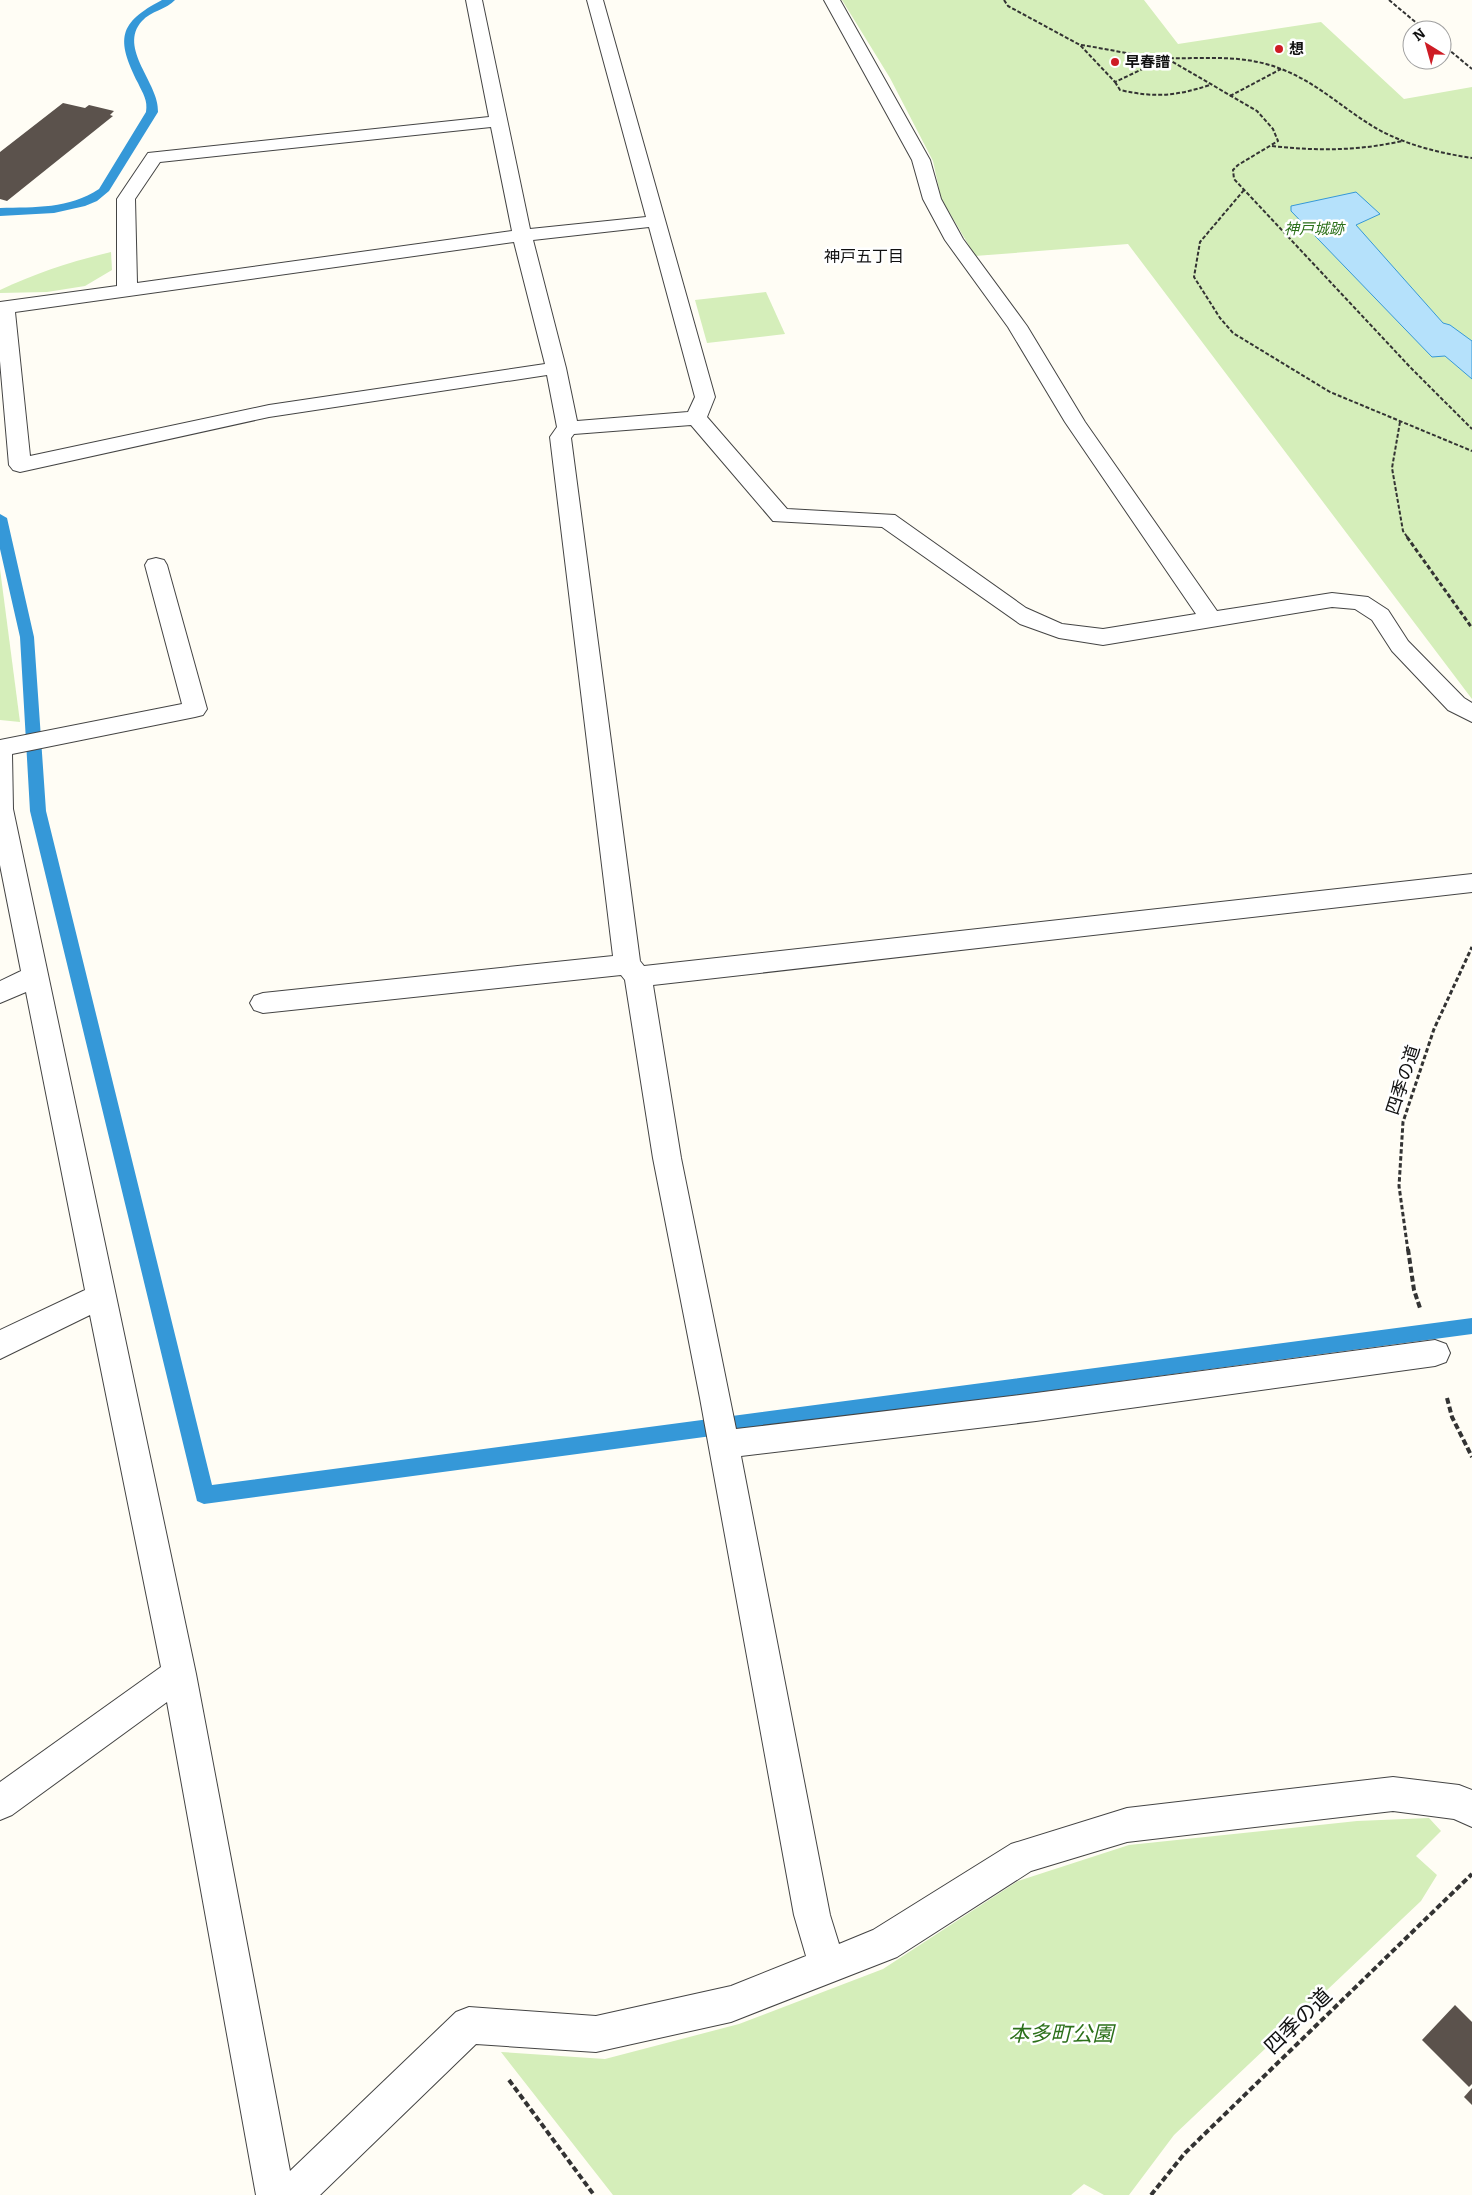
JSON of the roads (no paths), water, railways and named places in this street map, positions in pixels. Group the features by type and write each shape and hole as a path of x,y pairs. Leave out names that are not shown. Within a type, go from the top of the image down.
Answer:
{"street":[{"path":"474,0 522,235 556,368 568,428"},
{"path":"595,0 705,397 696,418"},
{"path":"832,0 921,160 932,199 954,240 1017,326 1075,422 1211,619"},
{"path":"127,291 126,199 154,157 500,121"},
{"path":"556,368 269,411 20,465 2,308 522,235 657,221"},
{"path":"696,418 782,516 887,520 1031,621 1071,635 1103,637 1332,600 1360,602 1380,615 1400,646 1456,704 1472,714"},
{"path":"696,418 568,428 560,437 632,970 666,1158 715,1398 812,1915 828,1965"},
{"path":"156,565 195,709 0,748 1,809 103,1296 179,1674 275,2195"},
{"path":"263,1003 632,970 1472,883"},
{"path":"0,993 36,976"},
{"path":"0,1346 19,1334 103,1296"},
{"path":"722,1440 1036,1407 1435,1353"},
{"path":"0,1804 179,1674"},
{"path":"292,2195 468,2025 596,2034 731,2004 884,1944 1023,1856 1127,1825 1393,1794 1459,1802 1472,1810"}],"water":[{"path":"1356,192 1380,214 1356,225 1443,323 1450,325 1472,341 1472,379 1445,356 1432,357 1291,211 1291,206"}],"waterway":[{"path":"0,212 40,211 68,207 81,204 103,191 152,112 153,102 133,60 130,48 130,37 133,27 142,15 170,0"},
{"path":"0,518 27,637 38,811 204,1495 1472,1326"}],"place":[{"name":"想","path":"1279,49"},
{"name":"早春譜","path":"1115,62"}],"district":[{"name":"神戸五丁目","path":"864,256"}],"park label":[{"name":"神戸城跡","path":"1314,229"},
{"name":"本多町公園","path":"1061,2034"}]}
